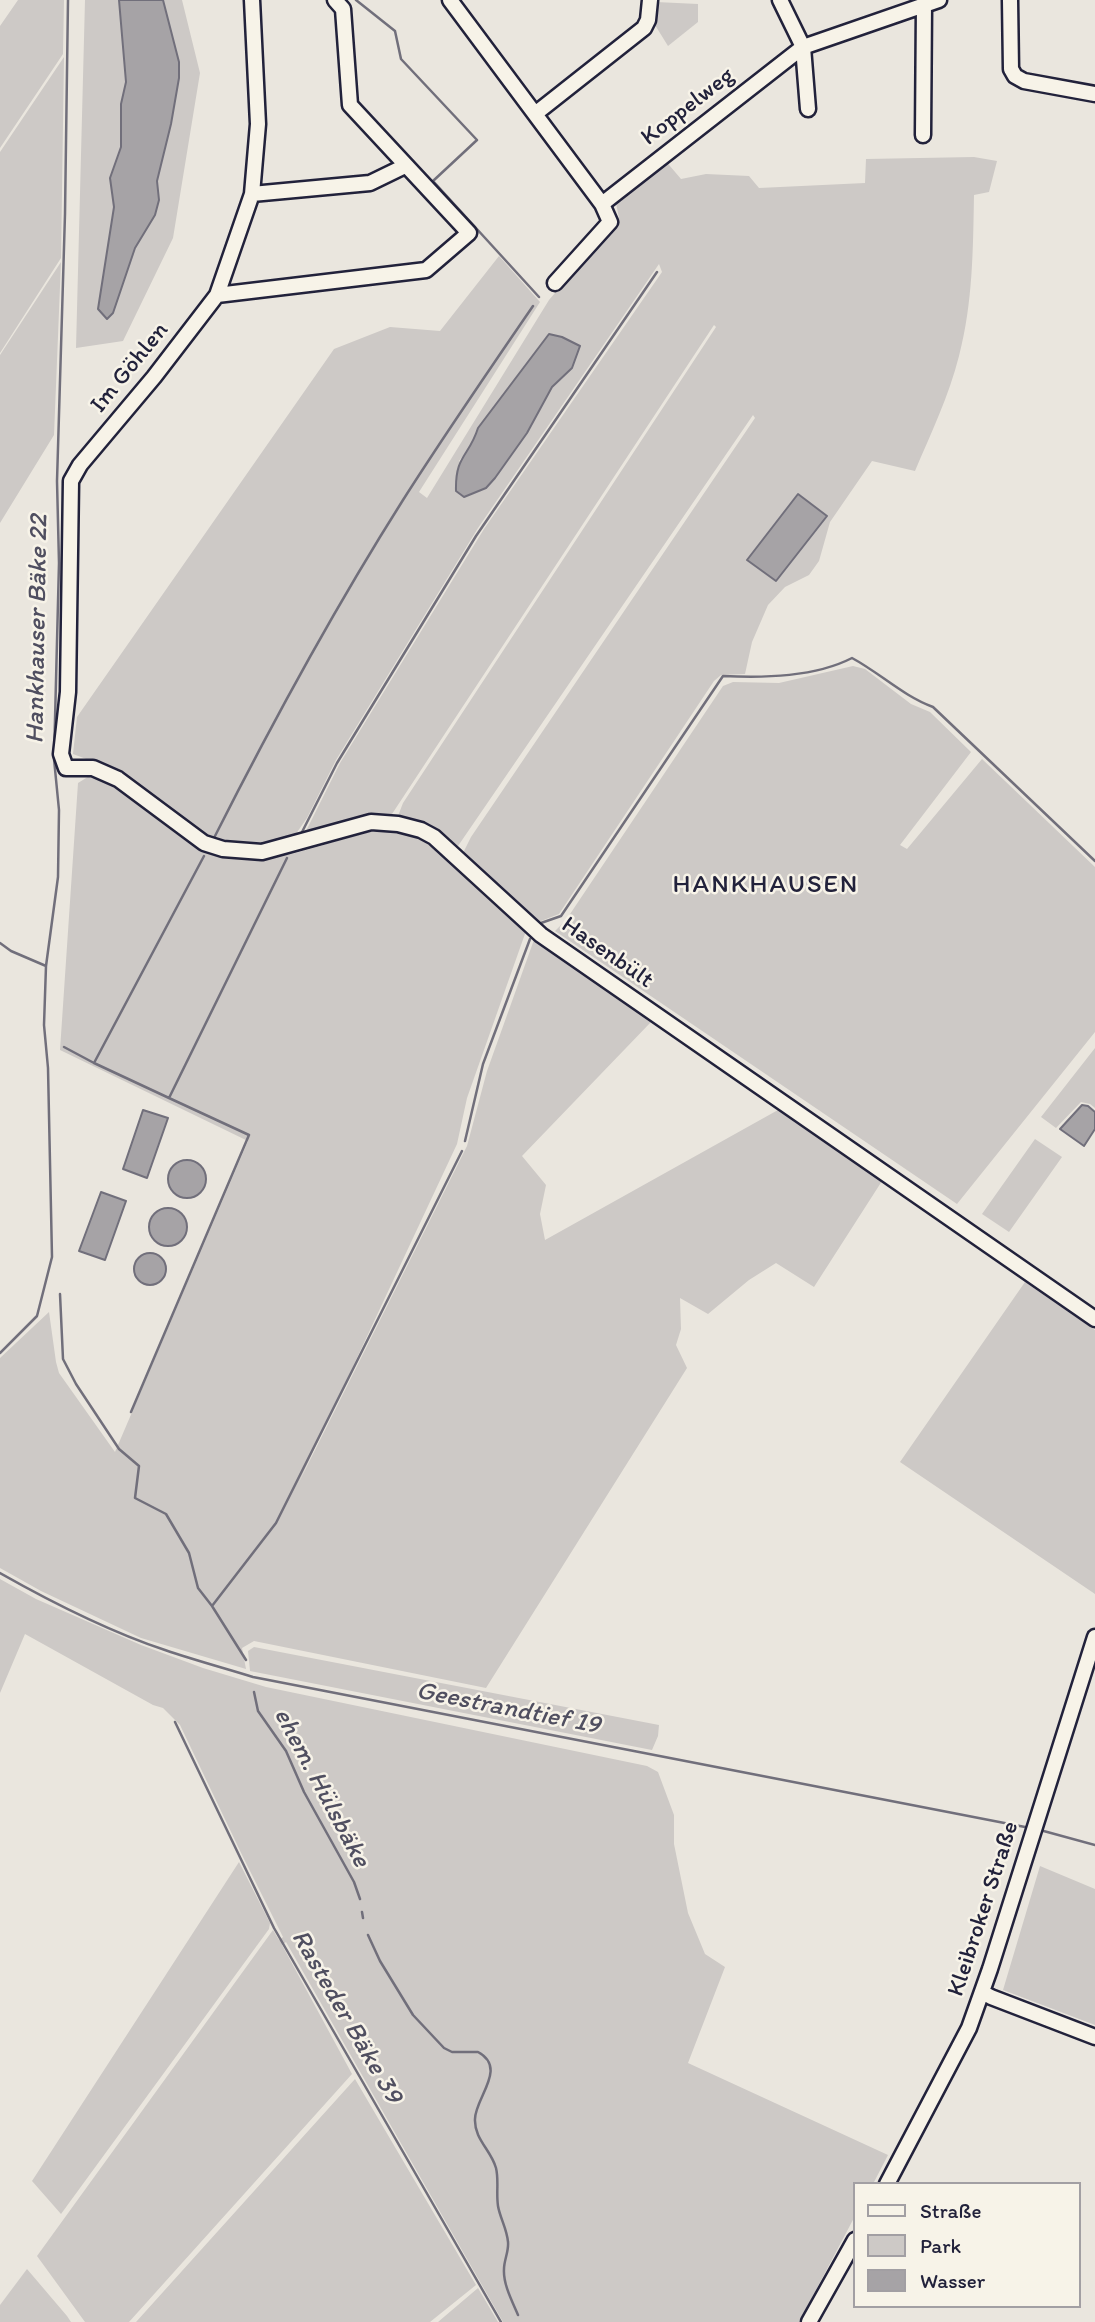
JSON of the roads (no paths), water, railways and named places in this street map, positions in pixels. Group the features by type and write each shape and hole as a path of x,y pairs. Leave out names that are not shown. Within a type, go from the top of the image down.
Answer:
{"street":[{"name":"Im Göhlen","path":"65,768 61,754 68,692 71,481 80,465 154,377 217,295 253,194 258,124 252,0"},
{"path":"217,295 426,270 469,233 350,105 343,9 335,0"},
{"path":"450,0 602,204 610,222 555,284"},
{"path":"535,114 644,28 648,20 650,0"},
{"path":"780,0 803,47 808,109"},
{"name":"Koppelweg","path":"602,204 803,47 899,7 924,5 940,0"},
{"path":"1010,0 1011,69 1015,76 1024,81 1095,92"},
{"path":"923,135 924,5"},
{"path":"253,194 370,183 405,166"},
{"name":"Hasenbült","path":"65,768 93,768 118,779 204,843 223,849 262,852 371,821 421,830 434,837 541,935 1095,1320"},
{"name":"Kleibroker Straße","path":"888,2182 969,2028 1095,1637"},
{"path":"982,1992 1095,2037"},
{"path":"809,2322 853,2244"}],"water":[{"path":"119,0 163,0 179,62 179,78 157,181 159,200 155,215 135,248 113,313 107,319 98,309 114,207 110,178 121,147 121,104 126,82"},
{"path":"549,334 580,346 572,368 552,387 527,433 495,478 486,488 464,497 456,491 456,479 460,463 478,428"},
{"path":"798,494 827,516 776,581 747,560"},
{"path":"1082,1105 1095,1112 1095,1129 1084,1146 1060,1129"},
{"path":"143,1110 168,1118 147,1178 123,1169"},
{"path":"187,1160 201,1165 206,1179 201,1193 187,1198 173,1193 168,1179 173,1165"},
{"path":"101,1192 126,1201 105,1260 79,1251"},
{"path":"168,1208 182,1213 187,1227 182,1241 168,1246 154,1241 149,1227 154,1213"},
{"path":"150,1253 162,1257 166,1269 162,1281 150,1285 138,1281 134,1269 138,1257"}],"waterway":[{"name":"Hankhauser Bäke 22","path":"0,1353 37,1316 52,1257 48,1068 44,1025 46,966 58,877 59,810 54,759 59,563 57,481 68,0"},
{"path":"356,0 395,31 401,59 477,140 433,181 539,297"},
{"path":"300,836 337,763 476,536 657,272"},
{"path":"214,838 281,709 377,541 533,306"},
{"path":"541,923 561,916 723,676 756,677 806,673 852,658 912,697 933,707 1095,861"},
{"path":"64,1047 94,1063 204,856"},
{"path":"94,1063 169,1098 287,858"},
{"path":"465,1141 483,1064 530,939"},
{"path":"0,943 11,951 46,966"},
{"path":"131,1412 249,1135 169,1098"},
{"path":"212,1606 276,1523 462,1151"},
{"name":"Hankhauser Bäke 22","path":"60,1294 63,1359 76,1384 119,1449 139,1466 135,1498 166,1514 189,1553 198,1588 246,1660"},
{"name":"Geestrandtief 19","path":"0,1573 60,1606 123,1634 176,1654 253,1677 1025,1827"},
{"name":"ehem. Hülsbäke","path":"254,1692 258,1711 286,1751 304,1792 354,1882 360,1899"},
{"name":"Rasteder Bäke 39","path":"175,1722 274,1928 501,2322"},
{"name":"Geestrandtief 19","path":"1040,1830 1095,1845"},
{"name":"ehem. Hülsbäke","path":"362,1912 363,1918"},
{"name":"ehem. Hülsbäke","path":"368,1935 380,1961 413,2015 444,2048 452,2052 478,2052 490,2066 488,2084 476,2111 475,2126 496,2168 498,2206 508,2242 504,2275 518,2315"}],"district":[{"name":"HANKHAUSEN","path":"766,885"}]}
